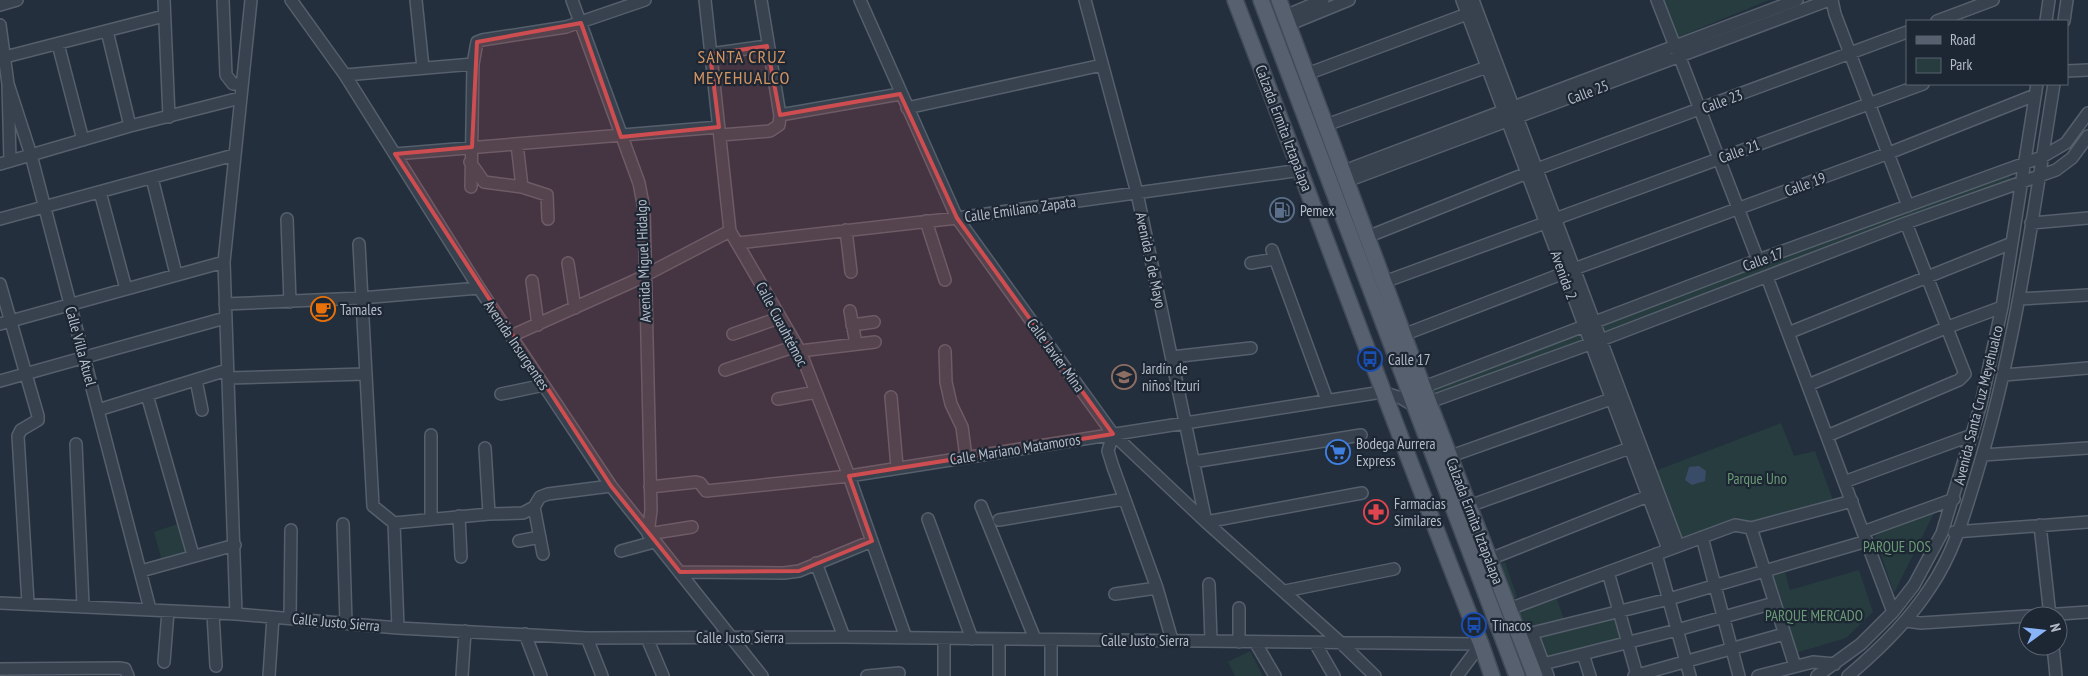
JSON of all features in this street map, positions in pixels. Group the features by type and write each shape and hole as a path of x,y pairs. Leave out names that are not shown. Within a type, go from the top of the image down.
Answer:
{"main road":[{"name":"Calzada Ermita Iztapalapa","path":"1235,0 1301,170 1382,392 1482,644 1492,676"},
{"name":"Calzada Ermita Iztapalapa","path":"1261,0 1411,392 1422,405 1451,456 1509,609 1539,670"},
{"name":"Calzada Ermita Iztapalapa","path":"1279,0 1403,334 1411,392"},
{"name":"Calzada Ermita Iztapalapa","path":"1422,405 1517,676"}],"street":[{"path":"0,5 17,0"},
{"path":"164,0 169,117"},
{"path":"223,0 226,74 233,84 242,84"},
{"path":"236,614 224,262 251,0"},
{"name":"Avenida Insurgentes","path":"291,0 345,75 479,288 611,486 762,676"},
{"path":"416,0 423,68"},
{"name":"Avenida Miguel Hidalgo","path":"572,0 639,183 644,208 651,538"},
{"path":"471,187 473,64 477,42 581,23 645,0"},
{"name":"Calle Cuauhtémoc","path":"705,0 730,231 798,349 849,476 906,638"},
{"path":"395,154 621,136 720,131 770,131 778,125 780,115 767,46 761,0"},
{"name":"Calle Javier Mina","path":"860,0 900,94 957,218 1113,434 1206,522 1285,591 1375,676"},
{"name":"Avenida 5 de Mayo","path":"1085,0 1137,193 1206,522"},
{"path":"1287,20 1323,0"},
{"path":"1287,20 1349,0"},
{"name":"Avenida 2","path":"1462,0 1487,67 1510,115"},
{"name":"Avenida 2","path":"1473,0 1510,115 1673,547"},
{"path":"1657,0 1758,260"},
{"name":"Calle 25","path":"1345,176 1510,115 1797,0"},
{"path":"1827,0 1835,14 1908,206"},
{"name":"Calle 25","path":"1676,48 1827,0"},
{"path":"1940,20 1993,0"},
{"path":"2046,20 2050,0"},
{"path":"2064,20 2067,0"},
{"path":"1307,74 1467,14"},
{"path":"5,58 164,16"},
{"path":"0,24 8,84 5,162 130,126 240,98"},
{"path":"107,31 130,126"},
{"name":"Calle 23","path":"1367,236 1532,171 1906,32"},
{"path":"58,44 83,140"},
{"path":"710,54 767,46"},
{"path":"345,75 473,64"},
{"path":"907,108 1102,65"},
{"path":"1326,124 1487,67"},
{"path":"2068,71 2088,70"},
{"name":"Calle Villa Atuel","path":"8,84 31,155 150,609"},
{"name":"Calle 21","path":"1384,282 1920,85"},
{"name":"Avenida Santa Cruz Meyehualco","path":"1848,676 1874,655 1906,621 1931,588 1946,562 1959,531 2004,375 2019,299 2054,85"},
{"name":"Avenida Santa Cruz Meyehualco","path":"1817,676 1861,644 1893,612 1914,585 1942,533 1954,499 1972,435 2002,307 2036,89"},
{"name":"Calle 19","path":"1403,334 1738,208 1888,154 2036,89"},
{"path":"780,115 900,94"},
{"name":"Calle 17","path":"1411,392 1758,260 2042,157 2066,143 2088,113"},
{"name":"Calle 17","path":"1422,405 2039,176 2064,165 2088,136"},
{"path":"517,144 522,187"},
{"path":"0,220 234,155"},
{"path":"470,162 484,182 522,187 547,195 548,219"},
{"name":"Calle Emiliano Zapata","path":"738,243 957,218 1301,170"},
{"path":"152,178 176,274"},
{"path":"100,192 126,289"},
{"path":"2031,223 2088,218"},
{"path":"287,219 290,302"},
{"path":"926,221 945,280"},
{"path":"1906,224 1965,374"},
{"path":"846,230 851,272"},
{"path":"511,336 645,276 730,231"},
{"path":"1788,333 2012,243"},
{"path":"359,244 373,506 394,523 459,516 523,513 534,507 540,497 548,494 611,486"},
{"path":"1250,263 1274,254 1327,400"},
{"path":"5,323 224,262"},
{"path":"568,263 575,308"},
{"path":"1767,277 1893,612"},
{"path":"532,281 538,325"},
{"path":"0,284 5,323 26,374 38,416 38,420 21,430 18,436 28,603"},
{"path":"225,304 361,298 479,288"},
{"path":"2019,299 2088,295"},
{"path":"1808,385 1948,327 2002,307"},
{"path":"850,311 856,344"},
{"path":"0,381 83,356 225,318"},
{"path":"733,334 780,318"},
{"path":"852,325 874,322"},
{"path":"725,370 798,349 875,342"},
{"name":"Avenida 2","path":"1595,342 1611,399 1648,496 1673,547"},
{"path":"1172,357 1251,348"},
{"path":"945,351 946,382 951,404 962,427 966,457"},
{"path":"2004,375 2088,368"},
{"path":"1827,436 1958,380 1965,374 1988,372"},
{"path":"98,410 196,380 228,374 365,374"},
{"path":"196,380 202,410"},
{"path":"501,394 544,385"},
{"path":"778,399 816,392"},
{"path":"1382,392 1411,392 1422,405"},
{"name":"Calle Mariano Matamoros","path":"650,487 696,482 700,483 706,490 713,490 849,476 1382,392"},
{"path":"147,395 193,555"},
{"path":"891,397 897,467"},
{"path":"1451,456 1611,399"},
{"path":"1113,434 1108,451 1157,588 1172,640"},
{"path":"1192,462 1361,435"},
{"path":"1844,482 1972,435"},
{"path":"431,436 431,520"},
{"path":"76,444 83,605"},
{"path":"485,448 489,514"},
{"path":"1469,506 1630,448"},
{"path":"1982,455 2088,448"},
{"path":"1206,522 1362,493"},
{"path":"1490,559 1648,496"},
{"path":"999,520 1124,499"},
{"path":"1548,676 1539,670 1532,633 1669,599 1763,570 1865,536 1954,499"},
{"path":"1509,609 1702,536 1734,526 1750,528 1852,501"},
{"path":"981,506 1035,639"},
{"path":"534,507 543,554"},
{"path":"459,516 461,557"},
{"path":"928,519 972,639"},
{"path":"1942,533 2088,522"},
{"path":"394,523 398,628"},
{"path":"343,524 346,623"},
{"path":"2040,525 2049,606"},
{"path":"621,551 651,538 692,526"},
{"path":"1750,528 1795,666"},
{"path":"290,618 291,530"},
{"path":"1702,536 1739,676"},
{"path":"519,540 540,537"},
{"path":"680,572 784,573 799,571 872,541"},
{"path":"141,571 234,545"},
{"path":"1656,554 1690,676"},
{"path":"816,563 844,637"},
{"path":"1285,591 1394,569"},
{"path":"1608,572 1636,676 1659,673 1686,662 1784,634"},
{"path":"1208,584 1211,641"},
{"path":"1115,594 1157,588"},
{"name":"Calle Justo Sierra","path":"0,603 83,605 236,614 398,628 587,638 731,636 1482,644"},
{"path":"1539,670 1583,654 1724,618 1774,603"},
{"path":"1239,608 1239,642"},
{"path":"164,662 168,611"},
{"path":"2068,614 2088,612"},
{"path":"213,614 216,666"},
{"path":"269,676 273,617"},
{"path":"1906,621 1921,623 2018,617"},
{"path":"462,676 464,631"},
{"path":"525,634 541,676"},
{"path":"587,638 602,676"},
{"path":"647,638 663,676"},
{"path":"944,639 944,676"},
{"path":"998,676 999,639"},
{"path":"1051,640 1051,676"},
{"path":"1255,642 1275,676"},
{"path":"1315,643 1334,676"},
{"path":"1457,676 1482,644"},
{"path":"1583,654 1590,676"},
{"path":"2054,656 2056,676"},
{"path":"1758,676 1813,662 1835,664"},
{"path":"0,668 119,668 125,669 128,676"},
{"path":"867,676 899,673"}],"highlighted area":[{"path":"581,23 621,137 719,127 710,54 767,46 780,115 900,94 957,218 1113,434 849,476 872,541 799,571 680,572 611,486 395,154 472,147 477,42"}],"green space":[{"path":"1658,0 1769,0 1671,40"},
{"path":"2010,174 2010,184 1434,397 1430,388"},
{"name":"Parque Uno","path":"1781,423 1794,456 1815,451 1833,500 1742,526 1738,517 1678,540 1655,471"},
{"name":"PARQUE DOS","path":"1934,513 1894,593 1874,534"},
{"path":"180,523 187,554 162,561 154,532"},
{"path":"1505,562 1517,597 1511,599 1498,565"},
{"name":"PARQUE MERCADO","path":"1784,568 1790,590 1859,570 1873,612 1846,638 1792,654 1769,573"},
{"path":"1557,599 1564,620 1527,631 1519,611"},
{"path":"1618,614 1626,641 1546,662 1535,634"},
{"path":"1250,651 1263,676 1235,676 1228,662"}],"water":[{"path":"1699,466 1706,471 1705,481 1692,485 1685,480 1689,467"}],"place":[{"name":"Pemex","path":"1282,210"},
{"name":"Tamales","path":"323,309"},
{"name":"Calle 17","path":"1370,359"},
{"name":"Jardín de niños Itzuri","path":"1124,377"},
{"name":"Bodega Aurrera Express","path":"1338,452"},
{"name":"Farmacias Similares","path":"1376,512"},
{"name":"Tinacos","path":"1474,625"}],"district":[{"name":"SANTA CRUZ MEYEHUALCO","path":"742,66"}]}
